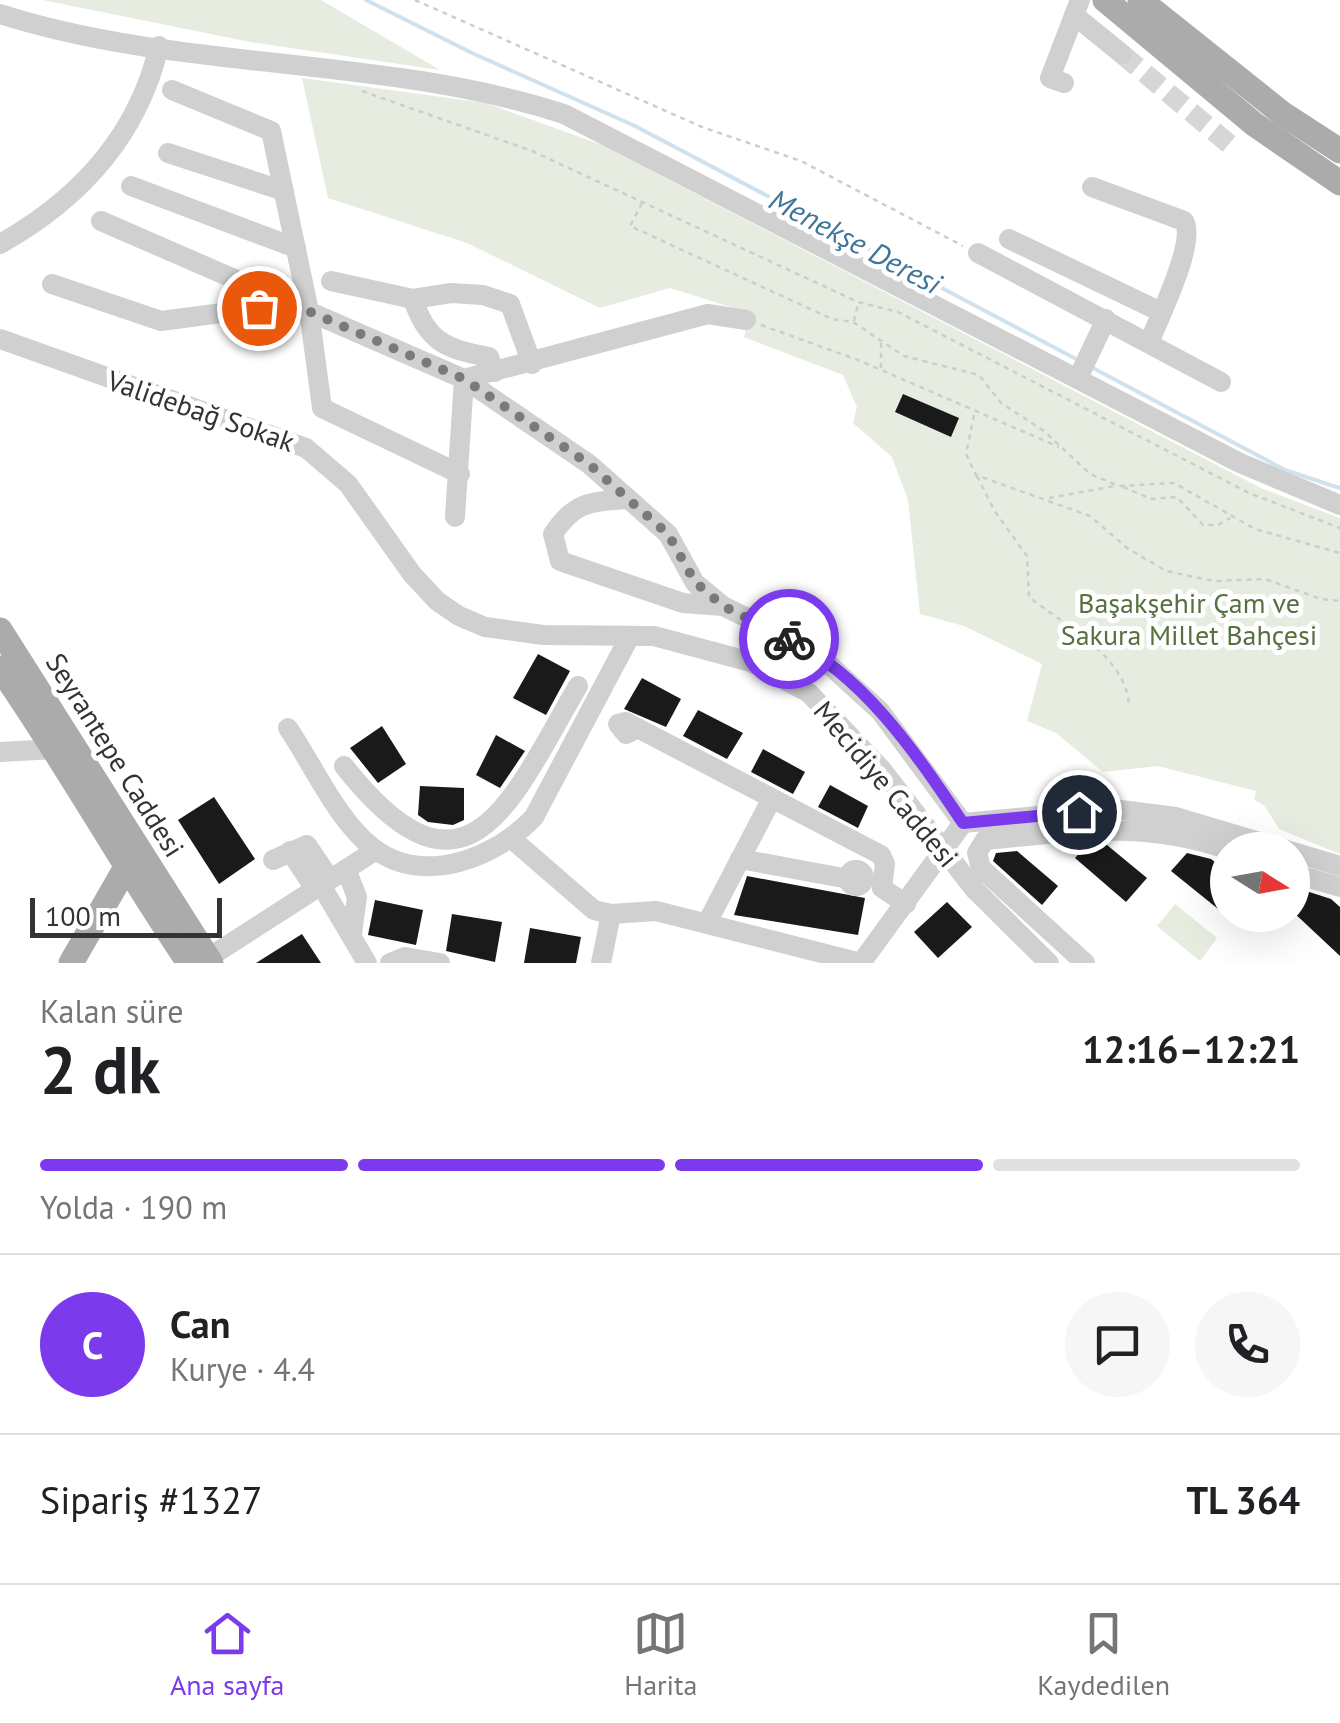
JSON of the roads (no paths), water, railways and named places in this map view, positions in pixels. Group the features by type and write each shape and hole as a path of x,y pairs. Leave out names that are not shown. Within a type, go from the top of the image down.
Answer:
{"main road":[{"path":"1105,0 1254,124 1340,183"},
{"path":"1140,0 1283,114 1340,151"},
{"name":"Seyrantepe Caddesi","path":"0,630 125,869 202,961"},
{"name":"Seyrantepe Caddesi","path":"0,668 63,744 202,961"},
{"path":"71,963 125,869"}],"street":[{"path":"1064,82 1050,78 1077,8 1122,54"},
{"path":"0,14 158,46 483,90 564,114 1240,463 1340,504"},
{"path":"0,244 37,223 98,169 135,115 149,86 158,46"},
{"path":"172,90 271,131 296,248 300,308 322,408 460,474"},
{"path":"168,153 284,191"},
{"path":"132,186 296,248"},
{"path":"1092,188 1184,221 1188,227 1186,248 1149,343"},
{"path":"101,221 464,379 589,464 668,534 695,582 723,606 812,650 880,711 963,823"},
{"path":"1009,239 1160,312"},
{"path":"978,254 1221,382"},
{"path":"331,281 413,299 452,293 483,295 510,304 532,364"},
{"path":"52,284 161,320 300,308"},
{"path":"413,299 420,320 438,343 489,357 496,372"},
{"path":"464,379 532,364 708,314 746,320"},
{"path":"1078,378 1106,319"},
{"name":"Validebağ Sokak","path":"0,338 306,448 348,484 436,601 459,616 485,627 543,635 630,636"},
{"path":"455,517 464,379"},
{"path":"628,499 589,502 568,512 553,534 560,561 683,603 723,606"},
{"path":"288,728 356,830 376,850 443,864 467,862 513,840 534,818 630,636"},
{"name":"Mecidiye Caddesi","path":"630,636 654,636 735,657 809,693 882,770 944,854 1049,963"},
{"path":"344,766 372,801 400,827 434,838 469,837 494,821 517,795 578,686"},
{"path":"638,728 881,855 885,864 882,888 906,904"},
{"path":"552,731 573,744"},
{"path":"0,752 63,744"},
{"path":"707,924 772,798"},
{"path":"963,823 1113,809 1176,817 1213,832"},
{"path":"513,840 594,910 611,914 656,911 861,963 963,823"},
{"path":"1085,963 981,868 978,853 985,840 1115,828 1152,830 1210,845"},
{"path":"281,855 307,845 367,963"},
{"path":"202,961 376,850"},
{"path":"740,859 849,880"},
{"path":"1310,865 1340,866"},
{"path":"1310,872 1340,886"},
{"path":"328,881 357,897 352,933"},
{"path":"601,963 611,914"},
{"path":"390,963 405,956 440,963"}],"waterway":[{"name":"Menekşe Deresi","path":"366,0 472,53 635,126 1080,361"},
{"name":"Menekşe Deresi","path":"1093,368 1285,470 1340,488"}],"tunnel":[{"path":"1122,54 1229,144"}],"park label":[{"name":"Başakşehir Çam ve Sakura Millet Bahçesi","path":"1189,619"}]}
